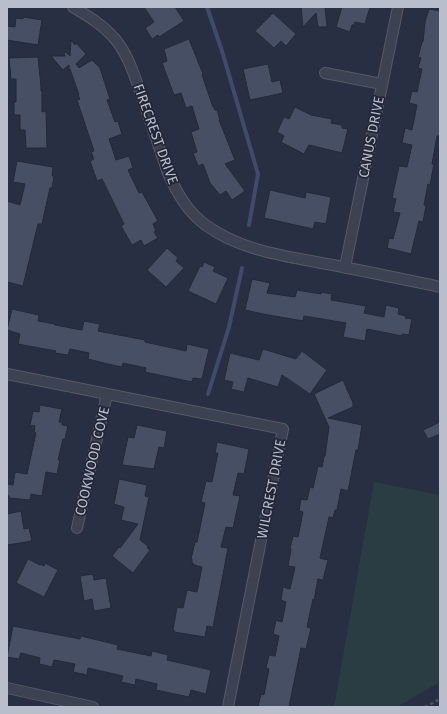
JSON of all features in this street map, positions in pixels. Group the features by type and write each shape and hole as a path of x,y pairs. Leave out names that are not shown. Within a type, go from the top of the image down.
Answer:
{"street":[{"name":"FIRECREST DRIVE","path":"73,7 87,15 104,28 115,39 124,52 132,69 168,173 174,186 194,215 207,226 226,238 259,250 440,287"},
{"name":"CANUS DRIVE","path":"345,267 398,7"},
{"path":"324,74 382,84"},
{"name":"WILCREST DRIVE","path":"7,374 283,429 228,707"},
{"name":"COOKWOOD COVE","path":"77,528 107,394"},
{"path":"7,688 93,707"}],"path":[{"path":"425,707 440,699"}],"shaded area":[{"path":"374,482 440,495 440,682 397,707 334,707"}],"building":[{"path":"144,7 175,7 184,21 159,37 158,35 152,39 145,28 154,22"},
{"path":"301,7 325,7 327,27 318,27 316,13 303,27"},
{"path":"342,7 370,7 365,24 355,22 354,25 352,25 350,32 336,27"},
{"path":"429,9 440,11 440,136 437,136 432,164 434,164 424,205 426,206 423,222 419,221 411,254 387,248 389,238 393,239 400,213 393,212 396,199 392,198 399,166 407,167 412,145 402,143 405,128 412,130 417,105 409,103 412,91 417,92 422,69 418,68 421,58 418,57 423,42 425,22"},
{"path":"273,13 296,34 286,46 281,41 274,48 255,31"},
{"path":"23,17 42,20 38,45 7,40 7,26 15,27 16,18 23,19"},
{"path":"189,39 203,74 202,75 213,107 217,110 219,120 235,160 225,164 245,191 232,200 226,191 220,195 210,183 203,164 198,166 193,153 197,152 191,132 199,129 192,106 186,108 181,93 174,95 162,63 167,61 164,49"},
{"path":"71,40 75,45 76,43 86,54 76,64 79,68 92,60 100,68 110,99 107,100 115,122 118,121 122,134 109,139 116,160 129,156 133,168 128,170 139,193 142,192 158,221 153,224 156,231 154,232 158,238 144,246 141,240 132,245 121,226 124,224 102,179 97,181 90,161 94,159 91,152 94,151 77,100 80,99 70,69 69,71 69,65 63,70 51,56 65,56 64,53 66,52 70,56"},
{"path":"38,57 42,91 42,112 46,111 47,148 26,148 25,130 20,130 20,115 14,115 14,102 16,102 16,79 11,79 9,58"},
{"path":"268,64 272,82 280,80 283,93 250,100 243,69"},
{"path":"295,107 311,115 332,119 331,123 342,125 342,128 348,129 342,153 309,145 304,154 281,142 284,136 277,132 284,117 289,119"},
{"path":"17,161 53,167 52,176 54,176 42,224 38,224 23,286 7,282 7,201 20,205 25,184 13,182"},
{"path":"270,190 305,198 306,192 331,197 326,224 315,222 313,229 264,218"},
{"path":"167,248 178,258 176,261 184,268 166,287 147,270"},
{"path":"204,262 215,267 213,271 228,278 216,304 188,291 200,266 202,267"},
{"path":"252,279 270,283 267,293 295,297 297,290 321,294 321,292 332,294 331,300 366,306 364,313 384,317 386,305 399,308 398,314 406,316 405,318 412,319 409,335 402,334 402,336 367,329 365,341 343,337 346,323 304,316 303,321 245,310"},
{"path":"12,309 39,315 38,321 55,325 82,330 84,321 100,324 98,331 145,340 145,342 186,351 187,344 209,349 202,379 193,378 192,382 145,372 146,368 123,363 122,367 88,359 89,353 70,349 68,355 55,353 56,351 18,344 20,334 7,330"},
{"path":"263,349 296,359 302,351 327,370 310,394 282,375 278,387 248,378 244,392 231,389 233,382 224,380 230,353 259,360"},
{"path":"343,380 353,403 353,407 328,418 362,425 358,450 356,450 348,491 341,489 337,510 335,510 333,518 329,517 320,558 328,560 323,580 318,579 307,627 311,628 306,649 301,648 289,707 258,707 261,694 264,695 269,669 266,668 269,655 275,656 279,636 273,634 276,620 282,622 286,602 281,600 283,587 290,589 295,567 288,566 293,536 298,537 303,512 299,511 301,499 307,500 310,487 313,488 318,466 322,467 325,456 329,427 314,394"},
{"path":"40,405 62,409 59,422 62,422 62,425 68,426 58,460 60,460 57,474 46,472 42,496 31,494 30,500 9,498 7,495 7,484 13,485 15,472 27,474 36,433 34,432 35,426 30,425 33,411 39,412"},
{"path":"440,422 440,434 428,439 423,430"},
{"path":"137,425 167,431 164,448 159,447 154,469 122,465 128,437 134,438"},
{"path":"217,442 249,449 244,474 238,473 233,495 240,496 233,528 226,527 221,547 228,548 213,627 207,626 205,637 174,632 173,630 177,607 183,608 187,590 197,592 202,567 194,565 191,559 195,542 197,542 205,503 201,502 206,481 212,482 218,453 215,453"},
{"path":"119,479 147,485 145,496 149,497 140,540 148,546 147,548 150,550 133,573 112,556 138,524 121,520 124,507 114,504"},
{"path":"21,511 24,529 29,528 32,541 7,545 7,514"},
{"path":"28,559 44,566 45,563 58,570 44,597 16,583"},
{"path":"93,574 94,580 106,578 111,608 94,611 92,599 84,601 80,576"},
{"path":"13,626 80,639 81,636 118,645 117,649 151,656 152,651 168,655 167,660 211,670 206,694 191,690 189,697 156,690 157,684 136,679 135,685 121,682 123,676 88,668 87,675 73,672 75,664 54,660 52,667 39,664 40,658 21,653 19,659 7,657"}],"waterway":[{"path":"207,7 222,51 258,174 249,225"},
{"path":"208,394 229,327 242,268"}]}
